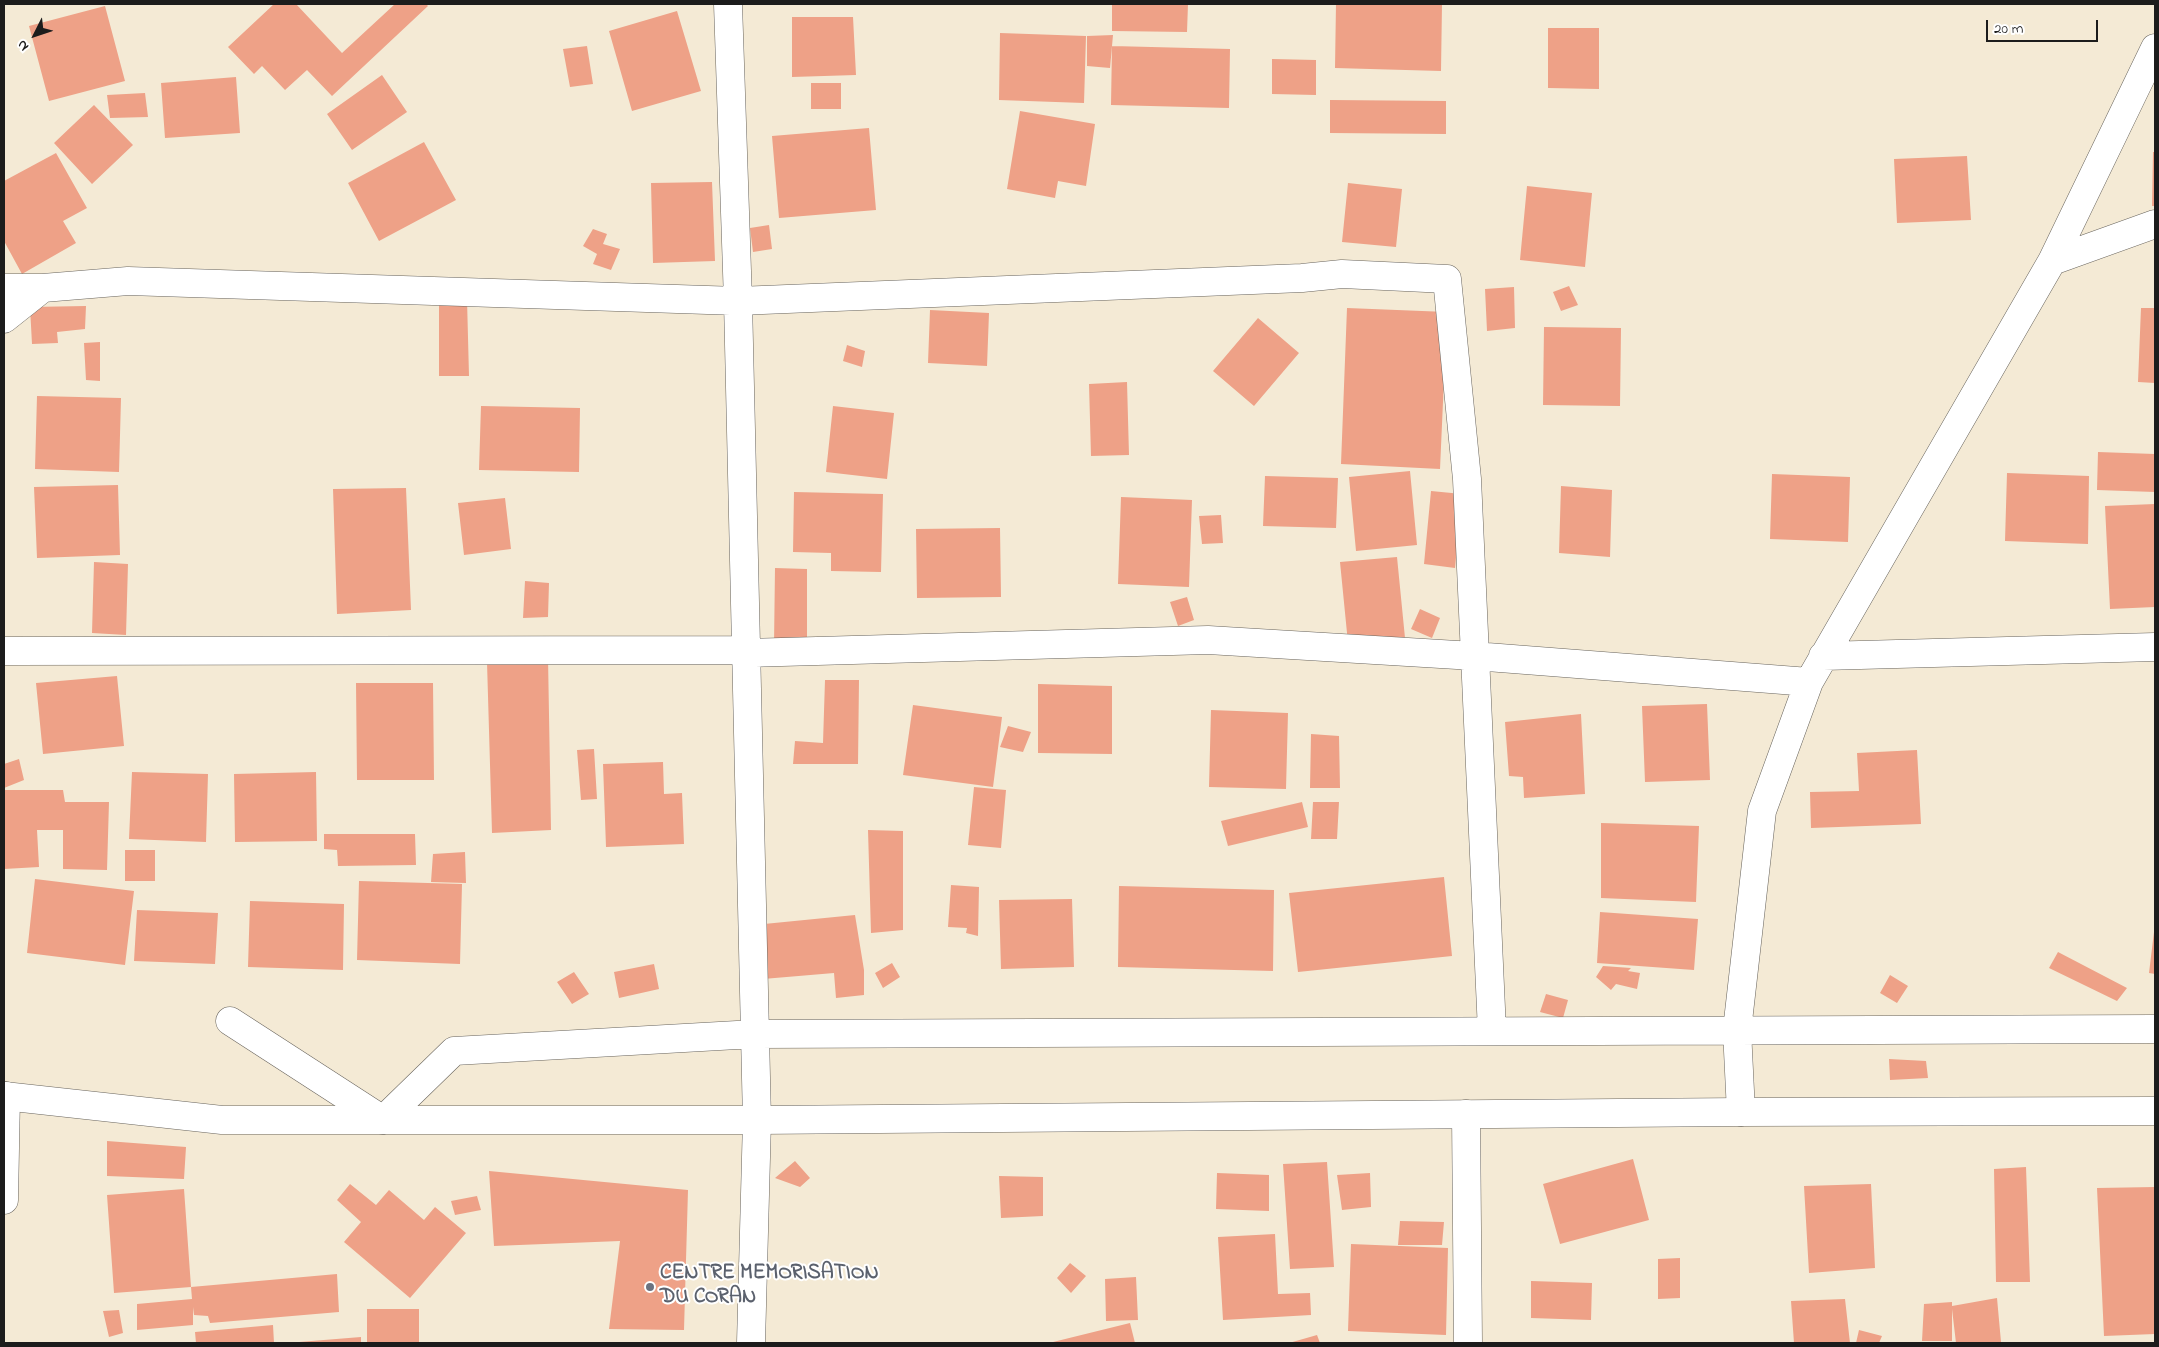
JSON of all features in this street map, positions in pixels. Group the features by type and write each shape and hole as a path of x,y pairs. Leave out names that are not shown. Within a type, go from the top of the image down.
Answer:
{"main road":[{"path":"728,4 738,301 757,1120 751,1343"},
{"path":"1741,1112 1737,1030 1762,811 1809,682 2052,261 2155,48"},
{"path":"2052,261 2155,224"},
{"path":"4,288 43,288 128,280 738,301 1302,278 1342,274 1447,279 1467,479 1492,1031"},
{"path":"4,318 43,288"},
{"path":"4,651 734,650 746,653 1208,640 1474,656 1809,682"},
{"path":"1823,656 2155,647"},
{"path":"230,1021 383,1120"},
{"path":"383,1120 454,1050 755,1034 2155,1029"},
{"path":"4,1200 5,1096 222,1120 757,1120 1741,1112 2155,1111"},
{"path":"1466,1114 1468,1343"}],"building":[{"path":"274,4 296,4 342,53 395,4 426,4 428,6 332,96 307,70 285,90 262,66 254,74 228,47"},
{"path":"1112,4 1188,4 1187,32 1112,31"},
{"path":"1336,4 1442,4 1441,71 1335,68"},
{"path":"105,6 125,81 49,101 29,26"},
{"path":"677,11 701,91 632,111 609,31"},
{"path":"792,17 853,17 856,75 792,77"},
{"path":"1548,28 1599,28 1599,89 1548,88"},
{"path":"1000,33 1086,36 1084,103 999,100"},
{"path":"1113,35 1110,68 1087,66 1087,36"},
{"path":"587,46 593,84 570,87 563,49"},
{"path":"1112,46 1230,49 1229,108 1111,105"},
{"path":"1272,59 1316,60 1316,95 1272,94"},
{"path":"382,75 407,112 352,150 327,114"},
{"path":"236,77 240,133 165,138 161,83"},
{"path":"811,83 841,83 841,109 811,109"},
{"path":"145,93 148,117 110,118 107,95"},
{"path":"1330,100 1446,101 1446,134 1330,133"},
{"path":"94,105 133,145 92,184 54,143"},
{"path":"1020,111 1095,124 1086,186 1058,181 1055,198 1007,189"},
{"path":"869,128 876,210 779,218 772,136"},
{"path":"424,142 456,200 379,241 348,183"},
{"path":"2153,152 2155,152 2155,206 2152,206"},
{"path":"56,153 87,208 63,221 76,243 22,274 4,241 4,181"},
{"path":"1967,156 1971,220 1897,223 1894,159"},
{"path":"712,182 715,261 653,263 651,183"},
{"path":"1348,183 1402,189 1396,247 1342,242"},
{"path":"1527,186 1592,193 1585,267 1520,260"},
{"path":"769,225 772,249 753,252 750,228"},
{"path":"593,229 607,234 603,244 620,249 611,270 593,264 597,254 583,246"},
{"path":"1569,286 1578,305 1561,311 1553,292"},
{"path":"1514,287 1515,328 1487,331 1485,289"},
{"path":"439,297 467,299 469,376 439,376"},
{"path":"86,306 85,329 57,332 58,343 32,344 30,307"},
{"path":"1347,308 1447,312 1440,469 1341,464"},
{"path":"2141,308 2155,308 2155,383 2138,382"},
{"path":"930,310 989,313 987,366 928,363"},
{"path":"1258,318 1299,353 1254,406 1213,371"},
{"path":"1544,327 1621,328 1620,406 1543,405"},
{"path":"100,342 100,381 86,380 84,343"},
{"path":"847,345 865,351 862,367 843,361"},
{"path":"1127,382 1129,455 1091,456 1089,384"},
{"path":"37,396 121,398 119,472 35,469"},
{"path":"481,406 580,408 579,472 479,470"},
{"path":"833,406 894,413 887,479 826,472"},
{"path":"2098,452 2155,454 2155,492 2097,490"},
{"path":"1410,471 1417,545 1356,551 1349,477"},
{"path":"2007,473 2089,476 2088,544 2005,541"},
{"path":"1772,474 1850,477 1848,542 1770,539"},
{"path":"1265,476 1338,478 1336,528 1263,526"},
{"path":"118,485 120,555 37,558 34,487"},
{"path":"1561,486 1612,490 1610,557 1559,553"},
{"path":"406,488 411,610 337,614 333,489"},
{"path":"1431,491 1462,494 1455,568 1424,564"},
{"path":"794,492 883,494 881,572 831,571 831,553 793,552"},
{"path":"1121,497 1192,500 1189,587 1118,584"},
{"path":"505,498 511,549 464,555 458,503"},
{"path":"2155,504 2155,607 2110,609 2105,506"},
{"path":"1221,515 1223,543 1202,544 1199,516"},
{"path":"1000,528 1001,597 917,598 916,529"},
{"path":"1397,557 1405,638 1348,643 1340,562"},
{"path":"94,562 128,564 126,635 92,633"},
{"path":"775,568 807,569 807,645 774,645"},
{"path":"525,581 549,583 548,617 523,618"},
{"path":"1187,597 1194,620 1178,626 1170,602"},
{"path":"1420,609 1440,618 1432,638 1411,629"},
{"path":"548,657 551,830 492,833 487,662"},
{"path":"117,676 124,746 43,754 36,683"},
{"path":"825,680 859,680 858,764 793,764 795,741 823,743"},
{"path":"356,683 433,683 434,780 357,780"},
{"path":"1038,684 1112,686 1112,754 1038,753"},
{"path":"1707,704 1710,780 1645,782 1642,706"},
{"path":"913,705 1002,717 993,787 903,775"},
{"path":"1211,710 1288,713 1286,789 1209,787"},
{"path":"1581,714 1585,794 1524,798 1523,777 1509,776 1505,722"},
{"path":"1008,726 1031,732 1023,752 1000,747"},
{"path":"1311,734 1339,736 1340,788 1310,788"},
{"path":"594,749 597,799 581,800 577,750"},
{"path":"1917,750 1921,824 1811,828 1810,792 1859,791 1857,753"},
{"path":"19,759 24,780 4,788 4,764"},
{"path":"663,762 664,794 682,793 684,844 606,847 603,764"},
{"path":"132,772 208,774 206,842 129,839"},
{"path":"316,772 317,841 235,842 234,774"},
{"path":"974,787 1006,790 1001,848 968,845"},
{"path":"4,790 63,790 65,802 109,802 107,870 63,869 63,830 37,830 39,867 4,869"},
{"path":"1302,802 1308,827 1228,846 1221,821"},
{"path":"1313,802 1339,802 1337,839 1311,839"},
{"path":"1601,823 1699,826 1696,902 1601,898"},
{"path":"868,830 903,831 903,930 871,933"},
{"path":"324,834 415,834 416,865 338,866 337,850 324,849"},
{"path":"125,850 155,850 155,881 125,881"},
{"path":"465,852 466,883 431,882 433,854"},
{"path":"1444,877 1452,956 1298,972 1289,893"},
{"path":"35,879 134,891 125,965 27,953"},
{"path":"359,881 462,884 460,964 357,960"},
{"path":"951,885 979,887 978,936 966,933 967,928 948,927"},
{"path":"1119,886 1274,890 1273,971 1118,967"},
{"path":"1072,899 1074,967 1001,969 999,900"},
{"path":"250,901 344,904 343,970 248,967"},
{"path":"137,910 218,913 215,964 134,961"},
{"path":"1600,912 1698,919 1694,970 1597,963"},
{"path":"855,915 864,970 864,995 836,998 834,973 763,979 754,925"},
{"path":"2155,932 2155,974 2149,973"},
{"path":"2058,952 2127,988 2117,1001 2049,968"},
{"path":"892,963 900,977 883,988 875,973"},
{"path":"654,964 659,989 619,998 614,972"},
{"path":"1603,966 1631,968 1628,971 1640,973 1637,989 1616,984 1611,990 1596,977"},
{"path":"574,972 589,994 572,1004 557,982"},
{"path":"1890,975 1908,986 1897,1003 1880,993"},
{"path":"1546,994 1568,1000 1563,1018 1540,1012"},
{"path":"1889,1059 1926,1061 1928,1078 1890,1080"},
{"path":"107,1141 186,1147 184,1179 107,1176"},
{"path":"1633,1159 1649,1220 1560,1244 1543,1184"},
{"path":"795,1161 810,1178 800,1187 775,1178"},
{"path":"1327,1162 1334,1267 1290,1269 1283,1164"},
{"path":"2026,1167 2030,1282 1996,1282 1994,1169"},
{"name":"CENTRE MEMORISATION DU CORAN","path":"489,1171 688,1190 684,1330 609,1329 620,1241 494,1246"},
{"path":"1217,1173 1269,1175 1269,1211 1216,1209"},
{"path":"1370,1173 1371,1207 1342,1210 1337,1175"},
{"path":"999,1176 1043,1177 1043,1216 1001,1218"},
{"path":"350,1184 376,1205 389,1190 424,1220 435,1207 466,1233 410,1298 344,1242 361,1222 337,1200"},
{"path":"1871,1184 1875,1268 1809,1273 1804,1186"},
{"path":"2155,1187 2155,1334 2104,1336 2097,1188"},
{"path":"184,1189 191,1287 114,1293 107,1195"},
{"path":"477,1196 481,1210 455,1215 451,1201"},
{"path":"1400,1221 1444,1222 1442,1245 1398,1245"},
{"path":"1275,1234 1278,1294 1310,1293 1311,1315 1223,1320 1218,1237"},
{"path":"1351,1244 1448,1248 1446,1335 1348,1331"},
{"path":"1680,1258 1680,1298 1658,1299 1658,1259"},
{"path":"1070,1263 1086,1276 1071,1293 1057,1278"},
{"path":"337,1274 339,1312 210,1323 208,1316 194,1315 193,1307 193,1325 137,1330 137,1304 192,1299 191,1287"},
{"path":"1136,1277 1138,1320 1106,1321 1105,1279"},
{"path":"1531,1281 1592,1283 1591,1320 1531,1318"},
{"path":"1997,1298 2001,1342 1956,1343 1952,1309 1952,1341 1922,1341 1924,1304 1952,1302 1952,1306"},
{"path":"1845,1299 1850,1343 1794,1343 1791,1301"},
{"path":"367,1309 419,1309 419,1343 367,1343"},
{"path":"119,1310 123,1333 109,1337 103,1311"},
{"path":"1130,1323 1135,1343 1049,1343"},
{"path":"273,1325 274,1343 196,1343 195,1332"},
{"path":"1859,1330 1882,1336 1879,1343 1856,1343"},
{"path":"1317,1335 1320,1343 1289,1343"},
{"path":"361,1337 361,1343 299,1343 299,1342"}],"place":[{"name":"CENTRE MEMORISATION DU CORAN","path":"650,1287"}]}
